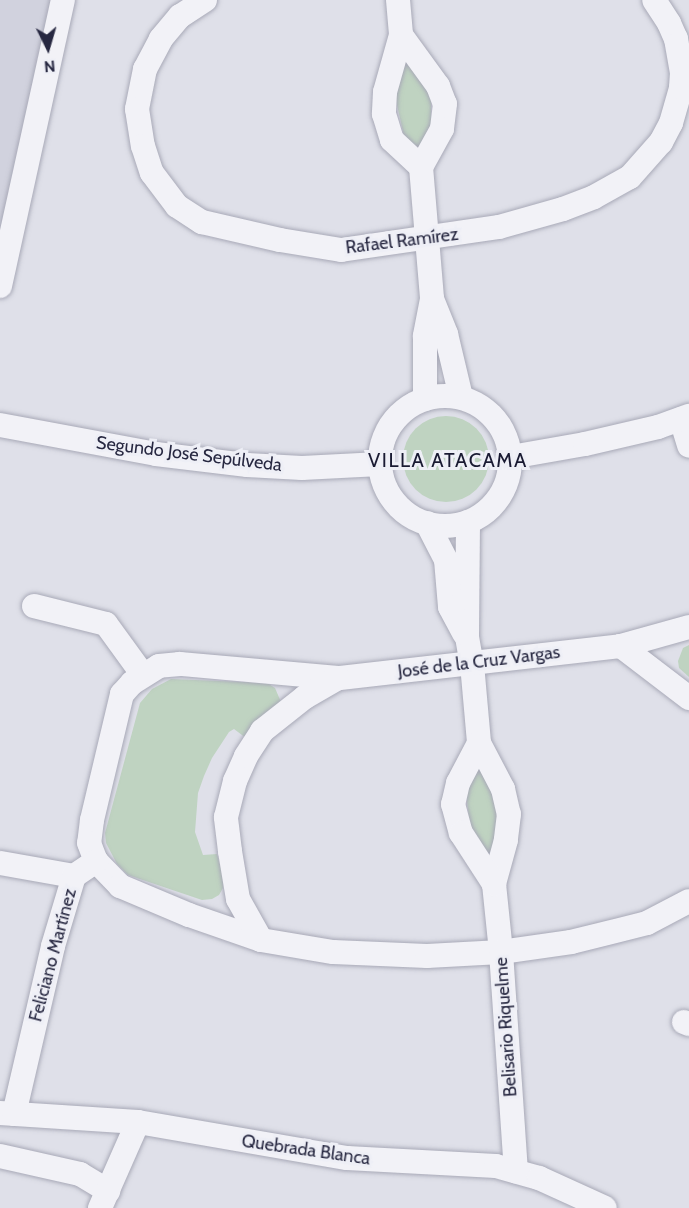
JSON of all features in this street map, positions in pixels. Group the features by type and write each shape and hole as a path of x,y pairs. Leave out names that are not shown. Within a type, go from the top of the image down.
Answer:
{"street":[{"path":"0,286 63,0"},
{"name":"Rafael Ramírez","path":"204,0 180,16 161,39 145,69 137,110 143,146 152,173 177,206 202,222 341,250 499,227 563,209 613,188 642,167 661,142 671,123 678,102 682,73 676,39 665,15 654,0"},
{"path":"398,0 401,35 385,92 384,114 392,140 420,167"},
{"path":"401,35 438,86 445,104 442,129 420,167 432,299 424,336 425,399"},
{"path":"432,299 446,334 461,397"},
{"path":"443,396 461,397 480,405 496,419 506,436 511,457 509,477 501,496 486,511 468,522 448,526 427,523 409,515 394,501 384,484 380,464 382,443 392,423 406,408 425,399 443,396"},
{"path":"511,457 585,444 685,417 689,446"},
{"name":"Segundo José Sepúlveda","path":"0,425 156,453 248,465 302,468 380,464"},
{"name":"Belisario Riquelme","path":"468,522 467,637 472,664 479,743 503,789 508,814 506,840 494,884 516,1171"},
{"name":"Belisario Riquelme","path":"427,523 446,560 450,607 467,637"},
{"path":"34,606 106,624 143,675 122,694 92,820 89,843 96,861 120,886 189,915 261,940 333,952 427,956 501,952 571,942 647,923 689,901"},
{"name":"José de la Cruz Vargas","path":"143,675 159,666 180,664 338,678 621,646 689,627"},
{"path":"621,646 689,698"},
{"name":"José de la Cruz Vargas","path":"261,940 238,899 231,861 226,817 235,781 246,756 262,731 305,697 338,678"},
{"name":"Belisario Riquelme","path":"479,743 458,783 453,804 461,833 494,884"},
{"name":"Feliciano Martínez","path":"7,1113 74,876 96,861"},
{"path":"0,863 74,876"},
{"name":"Quebrada Blanca","path":"7,1113 138,1122 347,1158 476,1163 539,1178 605,1208"},
{"path":"0,1156 80,1174 104,1200 138,1122"}],"shaded area":[{"path":"0,0 55,0 0,255"}],"green space":[{"path":"405,57 431,91 431,134 418,147 404,136 395,96"},
{"path":"446,416 463,419 477,428 486,442 489,459 486,476 477,490 463,499 446,502 429,499 415,490 406,476 403,459 406,442 415,428 429,419"},
{"path":"689,645 689,677 679,668 678,661 683,648"},
{"path":"171,679 267,683 275,688 281,702 246,738 234,729 229,732 212,758 198,793 195,832 203,855 217,854 224,879 219,895 212,899 202,900 128,875 117,864 106,843 105,833 140,703 152,689"},
{"path":"478,762 497,792 500,840 489,865 472,844 466,793"}],"district":[{"name":"VILLA ATACAMA","path":"448,460"}]}
